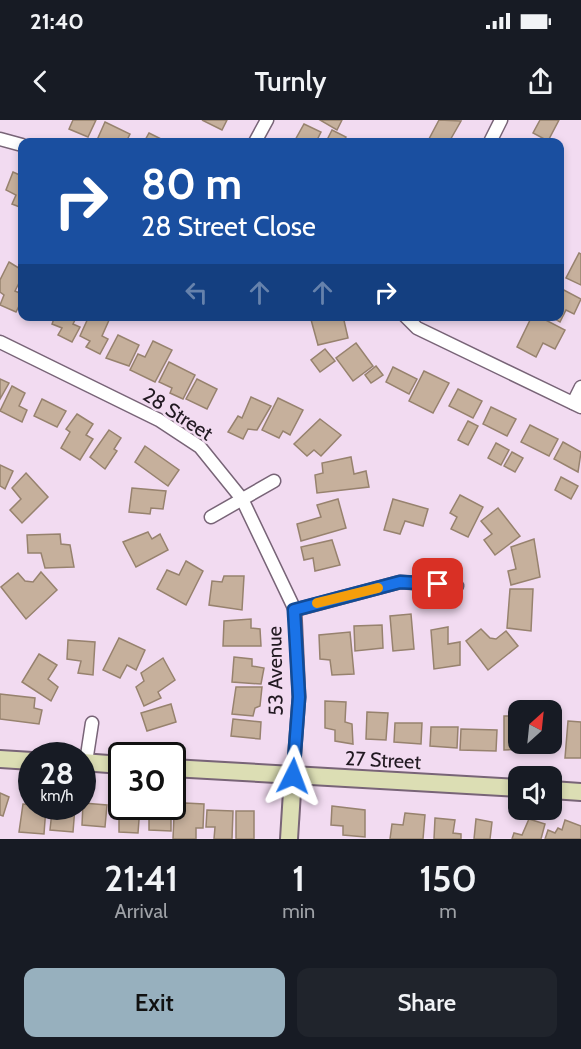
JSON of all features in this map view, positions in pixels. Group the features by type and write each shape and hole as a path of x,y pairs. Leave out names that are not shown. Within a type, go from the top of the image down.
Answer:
{"street":[{"path":"257,138 267,120"},
{"path":"492,138 501,120"},
{"path":"0,140 18,144"},
{"path":"410,321 417,328 577,405 581,387"},
{"name":"28 Street","path":"0,342 159,420 200,447 242,499 294,610"},
{"path":"211,517 274,481"},
{"path":"294,610 400,582 457,586"},
{"name":"53 Avenue","path":"289,839 299,697 294,610"},
{"path":"88,742 92,723"},
{"path":"0,759 18,760"},
{"name":"27 Street","path":"186,769 508,787"},
{"path":"562,791 581,792"}],"building":[{"path":"73,120 96,120 88,137 69,129"},
{"path":"202,120 227,120 222,130"},
{"path":"320,120 342,120 337,130"},
{"path":"439,120 461,121 451,138 430,138"},
{"path":"540,120 559,120 550,138 542,138 533,133"},
{"path":"105,122 130,134 128,138 98,138"},
{"path":"304,124 321,132 318,138 296,138"},
{"path":"332,130 346,137 345,138 328,138"},
{"path":"149,133 159,138 146,138"},
{"path":"13,172 18,174 18,206 12,204 16,195 6,190"},
{"path":"579,253 581,254 581,285 566,278"},
{"path":"9,262 18,268 18,285 15,291 18,292 16,312 0,305 4,295 0,292 0,280"},
{"path":"564,290 581,299 574,314 566,310 564,314"},
{"path":"53,321 74,321 73,324 80,327 72,342 58,335 62,328 52,324"},
{"path":"87,321 109,321 102,336 108,339 100,354 86,347 90,341 80,336"},
{"path":"311,321 344,321 348,338 318,345"},
{"path":"530,321 548,321 565,330 555,349 543,343 536,357 517,347"},
{"path":"118,335 139,345 129,366 106,358"},
{"path":"153,341 172,350 155,382 130,370 138,354 145,357"},
{"path":"356,343 373,366 353,381 336,358"},
{"path":"325,349 335,361 320,372 311,360"},
{"path":"169,362 195,375 183,399 170,393 172,388 159,382"},
{"path":"376,366 383,375 371,383 365,375"},
{"path":"393,367 417,379 409,394 386,382"},
{"path":"424,371 449,383 433,413 409,401"},
{"path":"0,379 9,383 0,399"},
{"path":"197,379 217,389 207,409 186,399"},
{"path":"12,386 25,393 19,406 27,410 22,422 0,411"},
{"path":"458,389 482,401 473,418 449,406"},
{"path":"251,397 271,406 257,430 248,429 243,439 228,432 238,416 242,418"},
{"path":"278,398 303,410 290,435 283,431 279,438 262,430"},
{"path":"42,399 66,411 57,427 34,416"},
{"path":"491,407 516,419 507,436 483,424"},
{"path":"77,414 93,424 86,435 93,439 80,460 61,448 70,432 66,429"},
{"path":"320,419 341,435 321,456 314,450 307,456 294,444"},
{"path":"468,421 478,426 468,445 458,440"},
{"path":"530,425 558,439 549,456 521,442"},
{"path":"109,430 121,438 114,449 117,451 105,469 90,457"},
{"path":"563,442 581,452 578,472 554,459"},
{"path":"496,443 509,450 501,465 488,458"},
{"path":"145,446 179,470 168,486 135,462"},
{"path":"512,452 523,458 515,472 504,466"},
{"path":"351,457 354,474 366,471 369,487 317,493 315,475 323,473 322,463"},
{"path":"0,465 13,471 5,489 0,486"},
{"path":"26,473 48,497 22,523 10,510 21,499 12,488"},
{"path":"561,477 578,486 571,499 555,490"},
{"path":"132,488 166,491 163,509 151,508 150,514 129,512"},
{"path":"460,495 483,507 468,537 451,529 457,517 450,513"},
{"path":"338,499 346,528 301,541 297,524 321,517 317,505"},
{"path":"393,499 428,509 423,526 405,521 400,534 384,530"},
{"path":"498,508 520,536 495,555 484,540 492,534 481,521"},
{"path":"148,532 152,539 160,534 168,550 136,567 123,542"},
{"path":"60,534 61,544 70,545 74,567 45,568 41,553 28,553 27,535"},
{"path":"534,539 540,577 511,585 508,571 516,569 511,547"},
{"path":"332,540 340,565 315,571 313,558 304,560 301,547"},
{"path":"186,561 203,571 186,605 157,589 167,570 179,575"},
{"path":"41,572 57,590 26,619 1,587 18,573 25,581 33,582"},
{"path":"224,576 244,576 242,610 209,605 212,581 222,582"},
{"path":"510,589 533,589 531,631 507,628"},
{"path":"411,614 414,649 393,651 390,616"},
{"path":"251,619 251,628 260,629 261,646 223,646 224,621"},
{"path":"382,625 383,648 355,651 354,626"},
{"path":"448,627 448,644 460,642 460,665 434,669 431,630"},
{"path":"481,629 490,638 496,639 506,631 518,646 488,670 466,641"},
{"path":"350,632 354,674 332,675 330,660 320,659 319,635"},
{"path":"119,638 145,650 136,670 127,665 120,678 103,670"},
{"path":"68,640 95,642 93,675 78,673 81,661 67,659"},
{"path":"39,654 57,665 48,679 58,687 51,701 22,682"},
{"path":"234,657 252,659 252,666 264,668 261,684 232,682"},
{"path":"163,658 175,680 158,692 161,698 144,706 136,687 144,681 141,673"},
{"path":"236,687 262,687 260,706 255,708 253,716 232,714"},
{"path":"0,694 35,698 34,708 42,710 39,724 0,719"},
{"path":"325,701 346,702 345,722 352,724 353,744 335,741 335,730 325,728"},
{"path":"171,704 176,722 147,731 141,713"},
{"path":"367,712 388,713 386,740 366,739"},
{"path":"504,716 508,716 508,750 504,750"},
{"path":"233,719 261,722 260,739 231,736"},
{"path":"568,721 581,722 581,758 565,758"},
{"path":"395,723 422,723 421,744 394,742"},
{"path":"431,727 458,727 457,748 430,746"},
{"path":"461,729 497,730 496,751 460,750"},
{"path":"0,793 9,797 3,816 0,815"},
{"path":"186,803 204,804 203,828 196,828 196,839 173,839 174,820 186,820"},
{"path":"96,804 107,805 105,827 82,825 82,820 96,820"},
{"path":"332,806 365,810 365,837 343,835 343,826 331,825"},
{"path":"207,810 233,811 232,839 214,839 215,827 206,827"},
{"path":"236,811 254,811 254,839 236,839"},
{"path":"405,813 425,815 423,839 390,839 392,824 403,825"},
{"path":"435,818 455,820 453,833 461,834 461,839 434,839"},
{"path":"476,819 492,822 490,839 474,839"},
{"path":"21,820 45,820 44,834 19,832"},
{"path":"51,820 74,820 73,832 50,830"},
{"path":"119,820 139,820 138,833 119,832"},
{"path":"149,820 171,820 171,831 149,830"},
{"path":"529,820 545,824 541,839 512,839 514,833 522,835"},
{"path":"565,820 581,826 581,839 545,839 548,830 555,833 558,828 562,830"}],"slow traffic":[{"path":"317,603 378,588"}],"route":[{"path":"293,776 299,697 294,610 400,582 438,584"}]}
